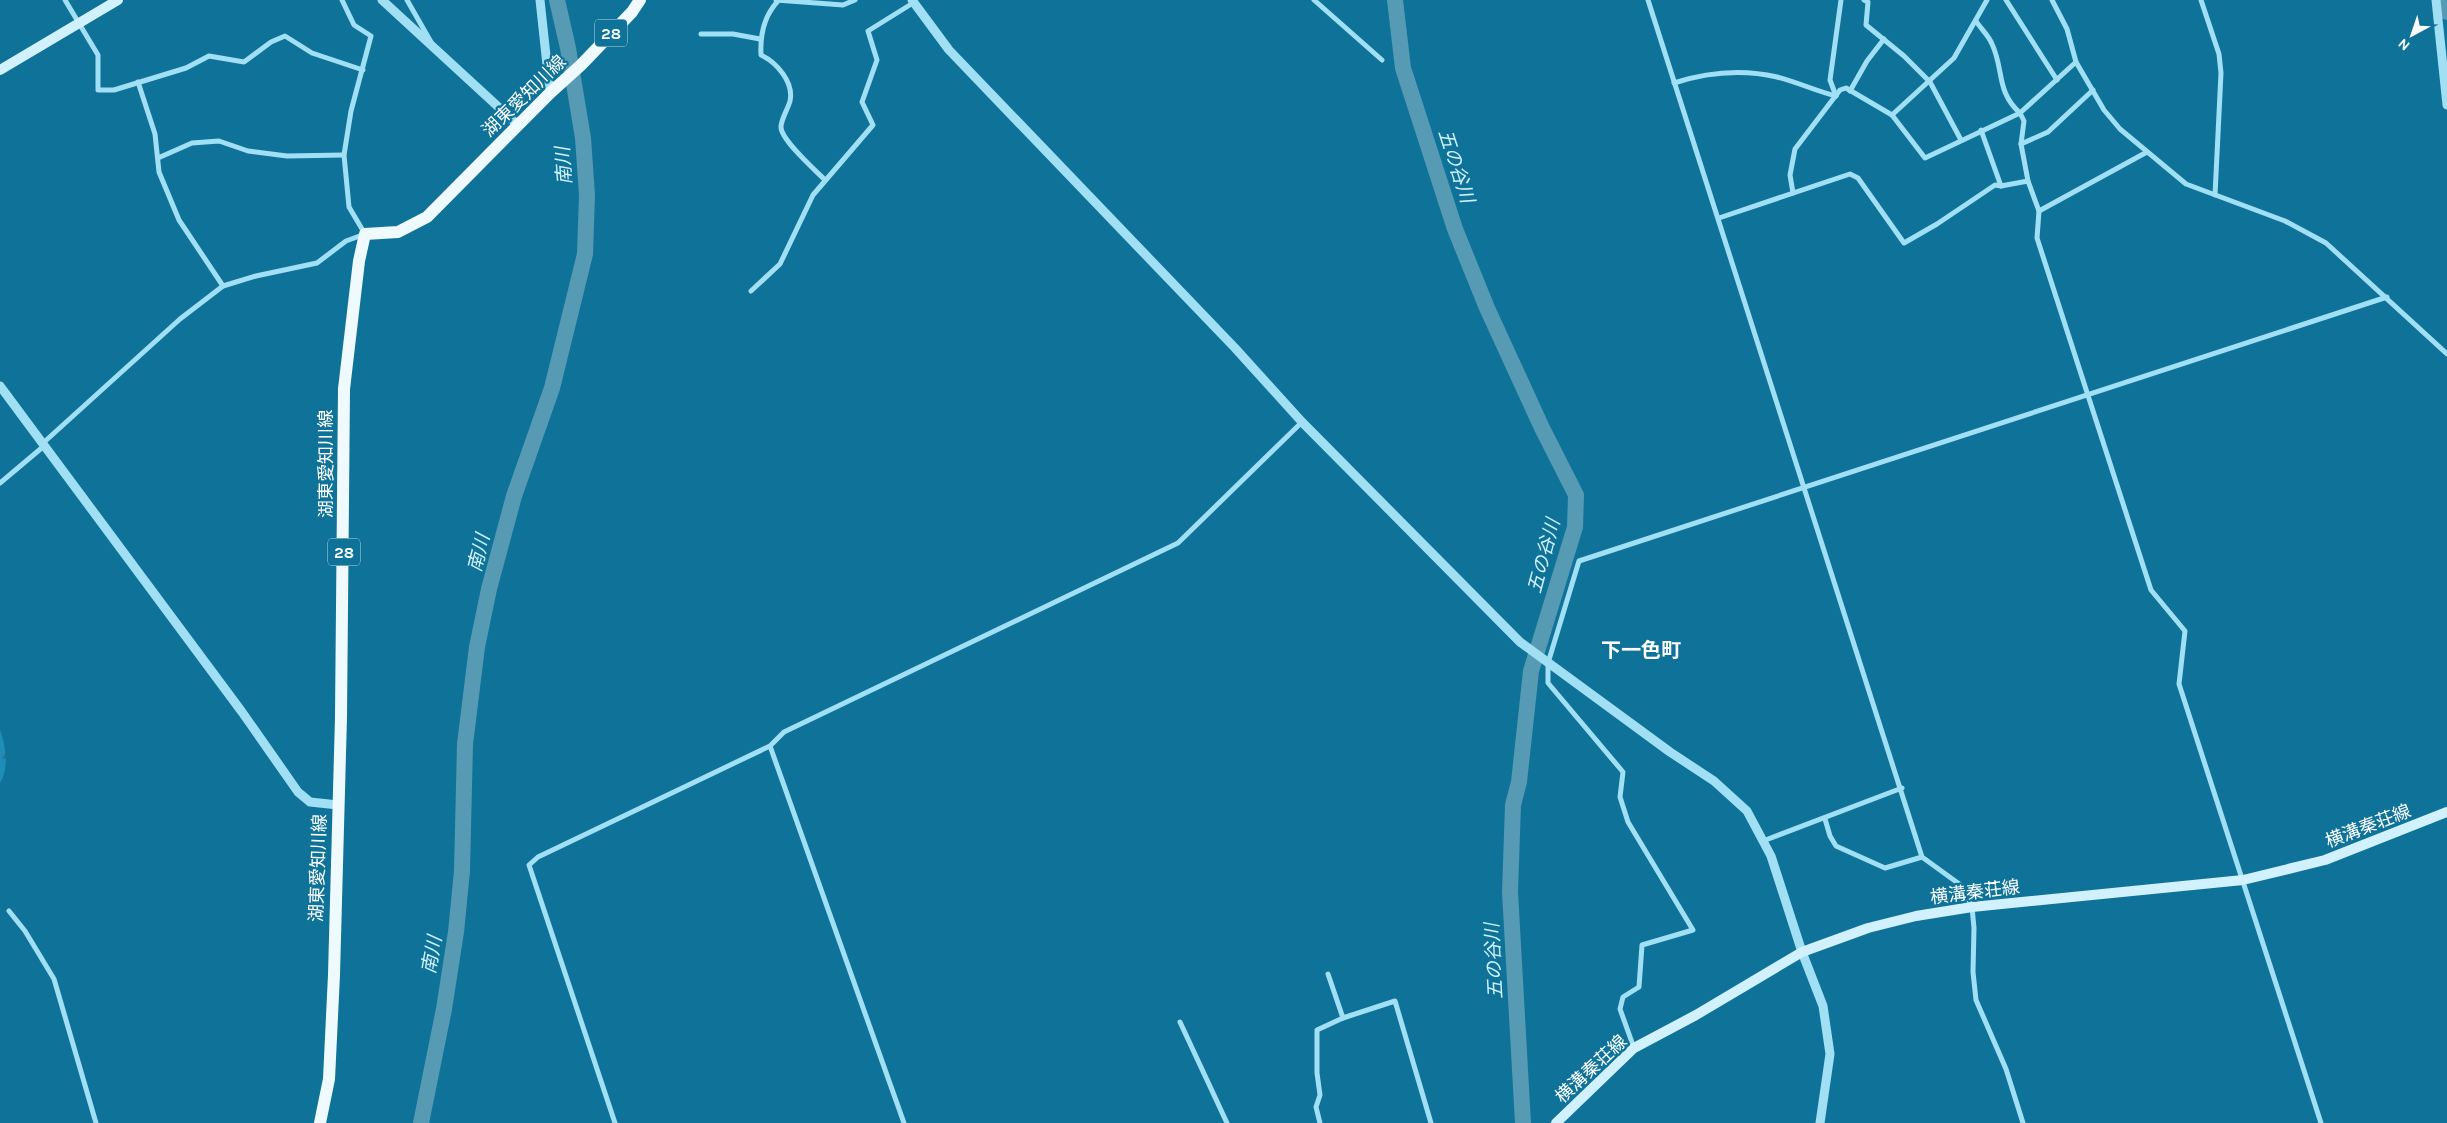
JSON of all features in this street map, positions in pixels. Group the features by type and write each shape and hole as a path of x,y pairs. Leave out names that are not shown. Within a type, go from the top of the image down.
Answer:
{"main road":[{"path":"0,70 118,0"},
{"name":"湖東愛知川線","path":"320,1123 328,1079 338,805 344,537 344,389 359,261 365,234 398,232 427,217 581,64 632,12 640,0"},
{"name":"横溝秦荘線","path":"1556,1123 1634,1048 1696,1016 1802,952 1868,928 1916,916 1972,907 2243,880 2325,860 2447,812"}],"street":[{"path":"65,0 98,56 98,90 114,90 186,68 209,56 244,62 271,42 285,36 312,53 363,70"},
{"path":"0,482 180,319 223,286 256,276 317,262 346,240 365,234 350,207 344,154 357,86 371,36 354,25 342,0"},
{"path":"382,0 518,125"},
{"path":"408,0 432,44"},
{"path":"540,0 554,89"},
{"path":"825,180 784,137 781,126 790,100 790,90 785,76 766,58 761,56 760,39 769,11 777,0 843,5 855,0"},
{"path":"1314,0 1382,60"},
{"path":"1648,0 1902,788 1922,857 1962,886 1972,907 1974,928 1973,972 1976,1000 2006,1069 2023,1123"},
{"path":"1836,96 1830,80 1841,0"},
{"path":"1864,0 1868,2 1866,24 1930,82 1961,140"},
{"path":"1892,115 1954,58 1987,0"},
{"path":"2006,0 2057,80"},
{"path":"2052,0 2067,29 2076,62 2104,110 2120,129 2186,184 2285,221 2326,243 2447,354"},
{"path":"2201,0 2219,54 2221,73 2215,194"},
{"path":"2436,0 2447,105"},
{"path":"752,291 780,264 803,212 813,195 873,125 862,102 877,60 868,31 913,2 950,50 1229,341 1302,422 1520,642 1670,752 1714,781 1747,811 1771,856 1802,952 1823,1006 1830,1054 1820,1123"},
{"path":"1976,21 1992,44 2001,84 2010,104 2020,113 2024,121 2021,144 2028,180 2039,211 2037,238 2151,590 2186,631 2179,684 2322,1123"},
{"path":"701,34 733,34 760,39"},
{"path":"1850,90 1867,61 1884,39"},
{"path":"1793,193 1790,175 1795,149 1840,90 1846,88 1892,115 1925,158 2020,113 2076,62"},
{"path":"1674,83 1695,76 1738,72 1778,78 1836,96"},
{"path":"138,82 155,134 159,172 179,220 223,286"},
{"path":"2021,144 2048,132 2093,90"},
{"path":"1981,130 2001,186"},
{"path":"158,158 192,143 219,141 248,151 287,156 344,154"},
{"path":"2039,211 2147,152"},
{"path":"1719,218 1850,174 1858,178 1904,242 1937,224 1995,184 2001,186 2028,180"},
{"path":"1634,1048 1620,1009 1623,997 1639,987 1642,945 1693,930 1628,822 1620,797 1623,772 1548,683 1548,663 1579,561 2387,297"},
{"path":"0,386 242,712 298,792 310,802 338,805"},
{"path":"615,1123 529,865 538,857 770,746 784,732 792,728 1178,543 1302,422"},
{"path":"770,746 904,1123"},
{"path":"1763,842 1902,788"},
{"path":"1825,819 1830,836 1836,846 1885,868 1922,857"},
{"path":"9,911 25,931 54,979 96,1123"},
{"path":"1328,974 1343,1018"},
{"path":"1320,1123 1316,1107 1320,1096 1317,1073 1317,1030 1343,1018 1395,1001 1431,1123"},
{"path":"1180,1022 1227,1123"}],"green space":[{"path":"0,730 4,743 6,764 0,783"}],"waterway":[{"name":"南川","path":"421,1123 444,1009 456,932 462,871 465,744 477,647 489,589 514,496 552,388 585,254 587,195 583,138 568,48 557,0"},
{"name":"五の谷川","path":"1395,0 1403,68 1455,229 1487,308 1542,428 1576,495 1575,527 1531,671 1519,782 1513,805 1510,892 1523,1123"},
{"path":"2446,0 2447,12"}],"district":[{"name":"下一色町","path":"1641,650"}]}
